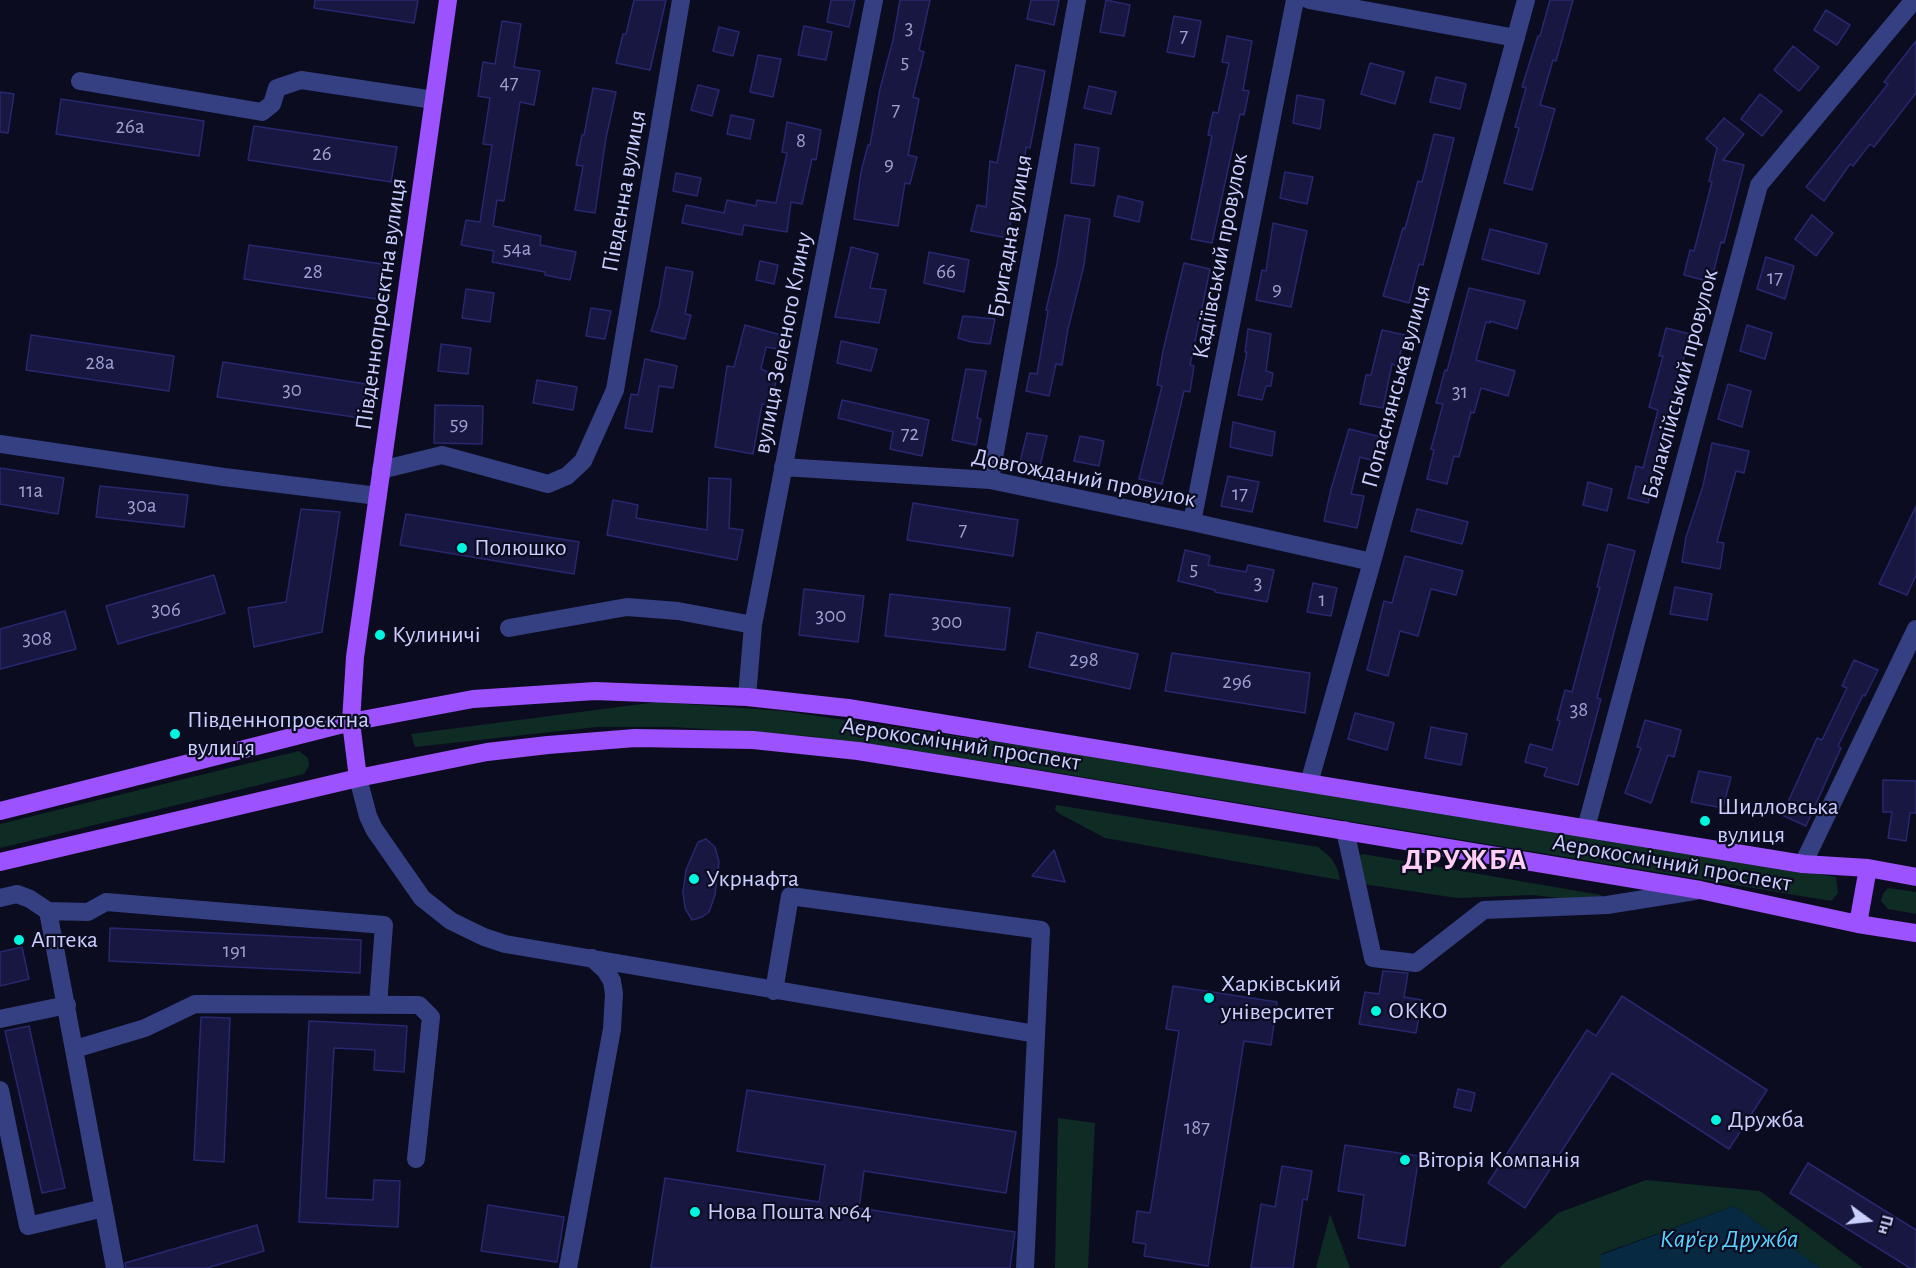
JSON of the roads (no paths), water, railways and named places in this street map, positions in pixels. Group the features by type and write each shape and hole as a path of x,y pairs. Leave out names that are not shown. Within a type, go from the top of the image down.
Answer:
{"main road":[{"name":"Південнопроєктна вулиця","path":"358,778 351,722 355,657 448,0"},
{"name":"Аерокосмічний проспект","path":"0,811 351,722 472,699 595,691 747,697 860,710 1803,864 1868,868 1916,877"},
{"name":"Аерокосмічний проспект","path":"0,861 358,778 487,752 635,738 753,740 870,753 1345,830 1700,890 1858,924 1916,933"},
{"path":"1858,924 1868,868"}],"street":[{"name":"Південна вулиця","path":"381,470 442,455 548,484 567,476 583,461 615,390 681,0"},
{"name":"вулиця Зеленого Клину","path":"747,697 753,625 874,0"},
{"name":"Бригадна вулиця","path":"990,480 1077,0"},
{"name":"Кадіївський провулок","path":"1192,522 1295,0"},
{"path":"1309,0 1516,38"},
{"name":"Попаснянська вулиця","path":"1309,783 1526,0"},
{"name":"Балаклійський провулок","path":"1586,828 1759,185 1914,0"},
{"path":"80,81 262,112 272,104 277,88 301,80 434,100"},
{"path":"0,444 224,477 378,496"},
{"name":"Довгожданий провулок","path":"783,467 990,480 1372,562"},
{"path":"509,628 627,607 678,611 753,625"},
{"path":"1803,864 1916,629"},
{"path":"358,778 368,816 374,829 422,898 451,921 505,944 1036,1034"},
{"path":"1345,830 1372,958 1416,963 1484,910 1607,905 1700,890"},
{"path":"0,898 17,894 30,899 48,911 88,912 106,902 384,925 378,1005"},
{"path":"774,991 790,896 1041,930 1024,1268"},
{"path":"48,911 115,1268"},
{"path":"568,1268 612,1029 614,994 612,981 606,971 592,958"},
{"path":"75,1048 145,1028 195,1004 419,1005 431,1017 416,1159"},
{"path":"0,1019 67,1005"},
{"path":"0,1090 28,1226 104,1208"}],"water":[{"name":"Кар'єр Дружба","path":"1734,1206 1820,1268 1601,1268 1601,1255"}],"place":[{"name":"Полюшко","path":"462,548"},
{"name":"Кулиничі","path":"380,635"},
{"name":"Південнопроєктна вулиця","path":"175,734"},
{"name":"Шидловська вулиця","path":"1705,821"},
{"name":"Укрнафта","path":"694,879"},
{"name":"Аптека","path":"19,940"},
{"name":"Харківський університет","path":"1209,998"},
{"name":"ОККО","path":"1376,1011"},
{"name":"Дружба","path":"1716,1120"},
{"name":"Віторія Компанія","path":"1405,1160"},
{"name":"Нова Пошта №64","path":"695,1212"}],"district":[{"name":"ДРУЖБА","path":"1465,860"}]}
